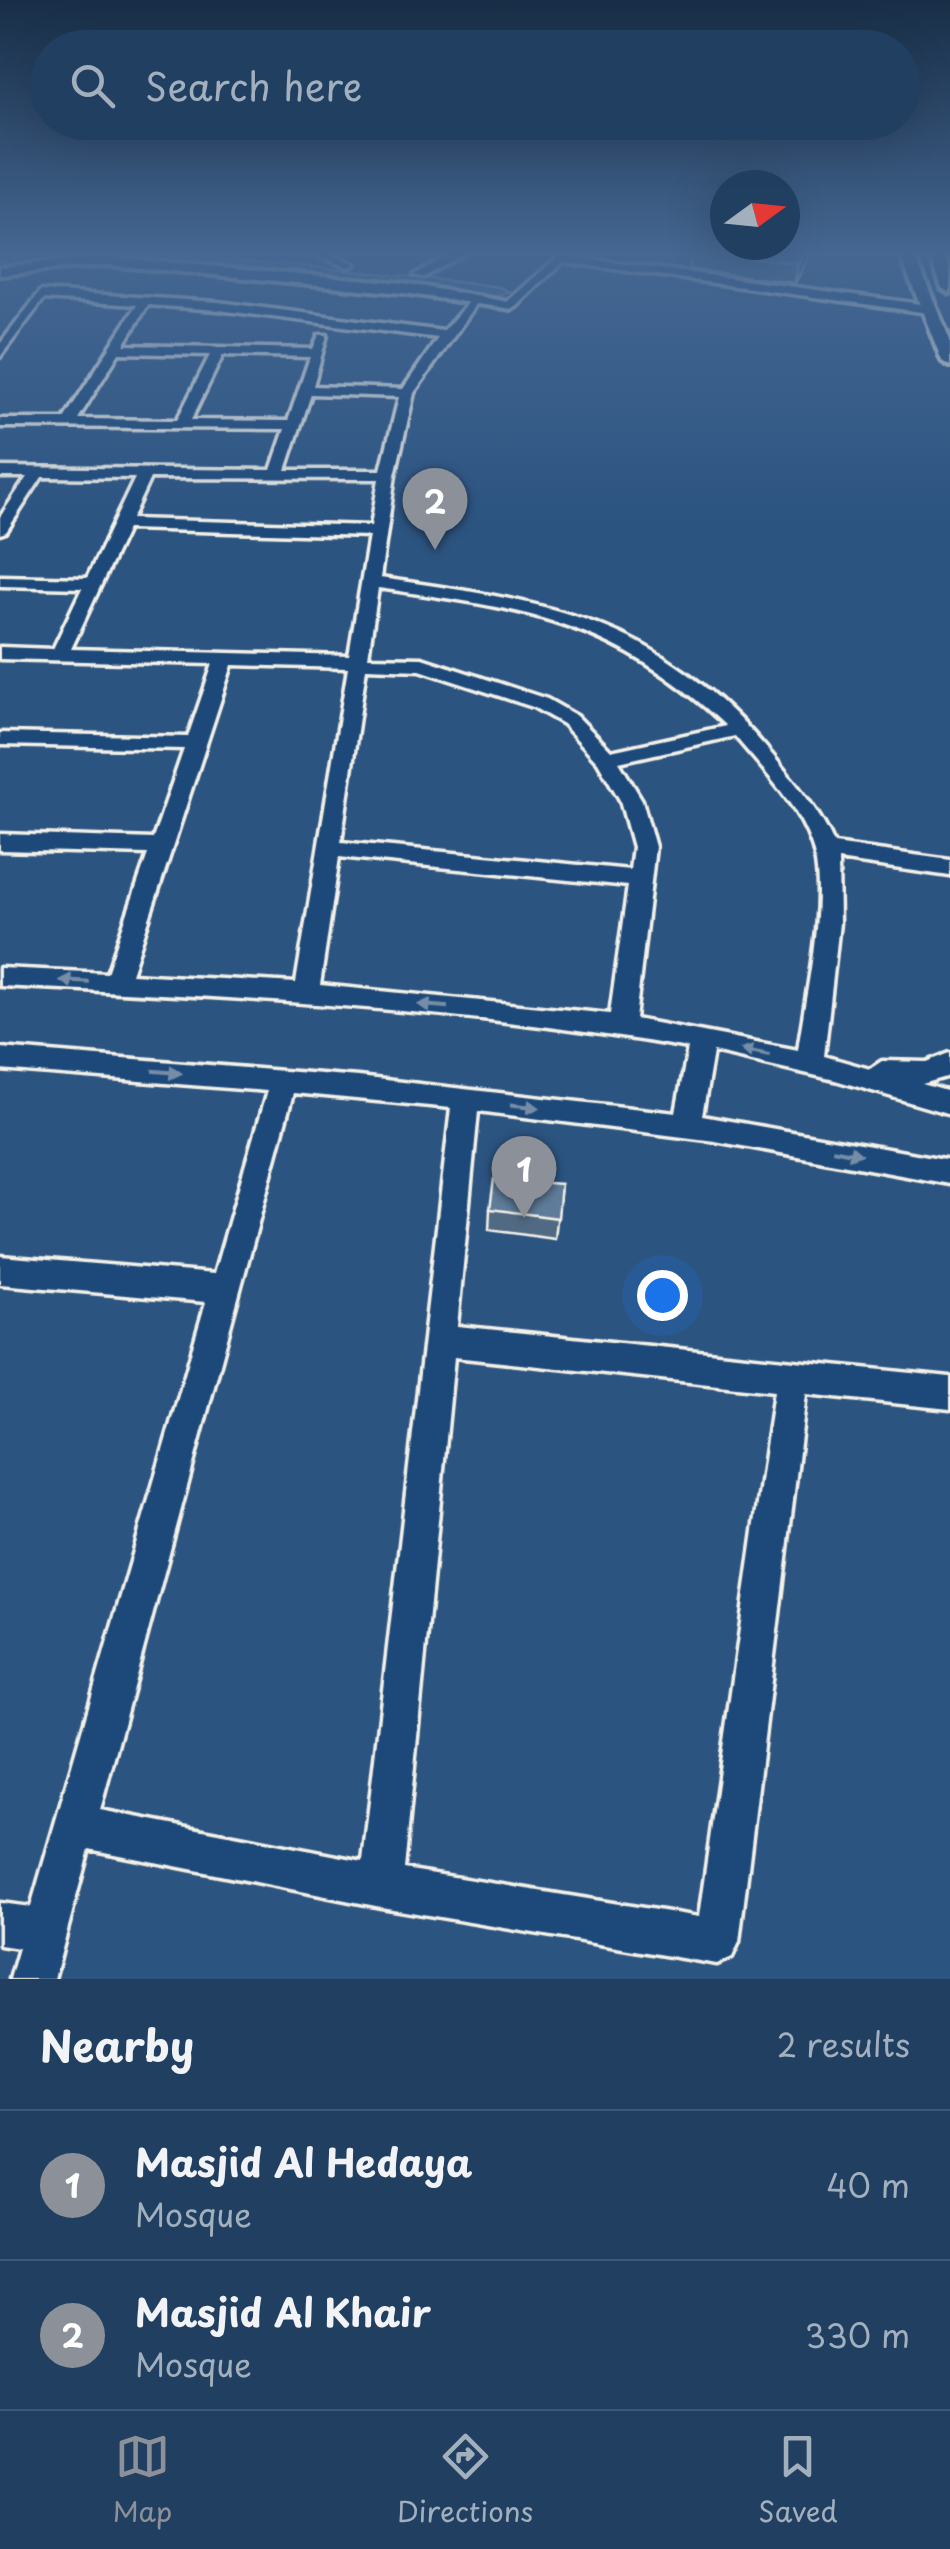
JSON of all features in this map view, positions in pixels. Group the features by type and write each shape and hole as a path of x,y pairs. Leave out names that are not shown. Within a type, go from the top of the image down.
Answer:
{"street":[{"path":"69,423 119,343"},
{"path":"277,474 321,343"},
{"path":"306,996 387,475 407,393 440,343"},
{"path":"115,350 318,353"},
{"path":"182,424 218,351"},
{"path":"306,390 407,393"},
{"path":"0,423 294,424"},
{"path":"0,472 387,475"},
{"path":"0,529 38,472"},
{"path":"60,654 145,473"},
{"path":"121,524 379,531"},
{"path":"0,581 94,582"},
{"path":"371,582 502,600 587,622 656,656 711,699 740,729 807,817 825,850 828,885 810,1063"},
{"path":"0,653 359,659 422,664 540,703 570,720 606,758 631,800 644,847 622,1022"},
{"path":"116,982 224,656"},
{"path":"606,758 740,729"},
{"path":"0,740 196,743"},
{"path":"0,842 162,847"},
{"path":"330,849 640,879"},
{"path":"825,850 950,868"},
{"path":"0,977 116,982 622,1022 852,1071 950,1103"},
{"path":"686,1126 702,1040"},
{"path":"0,1059 466,1100 686,1126 945,1169"},
{"path":"852,1071 929,1073 950,1064"},
{"path":"32,1979 283,1082"},
{"path":"381,1886 466,1100"},
{"path":"0,1270 225,1289"},
{"path":"440,1340 950,1393"},
{"path":"73,1826 381,1886 717,1942 792,1377"},
{"path":"0,1924 44,1930"}],"building":[{"path":"494,1179 561,1184 558,1218 490,1209"}],"place":[{"name":"Masjid Al Khair","path":"435,550"},
{"name":"Masjid Al Hedaya","path":"524,1218"}]}
